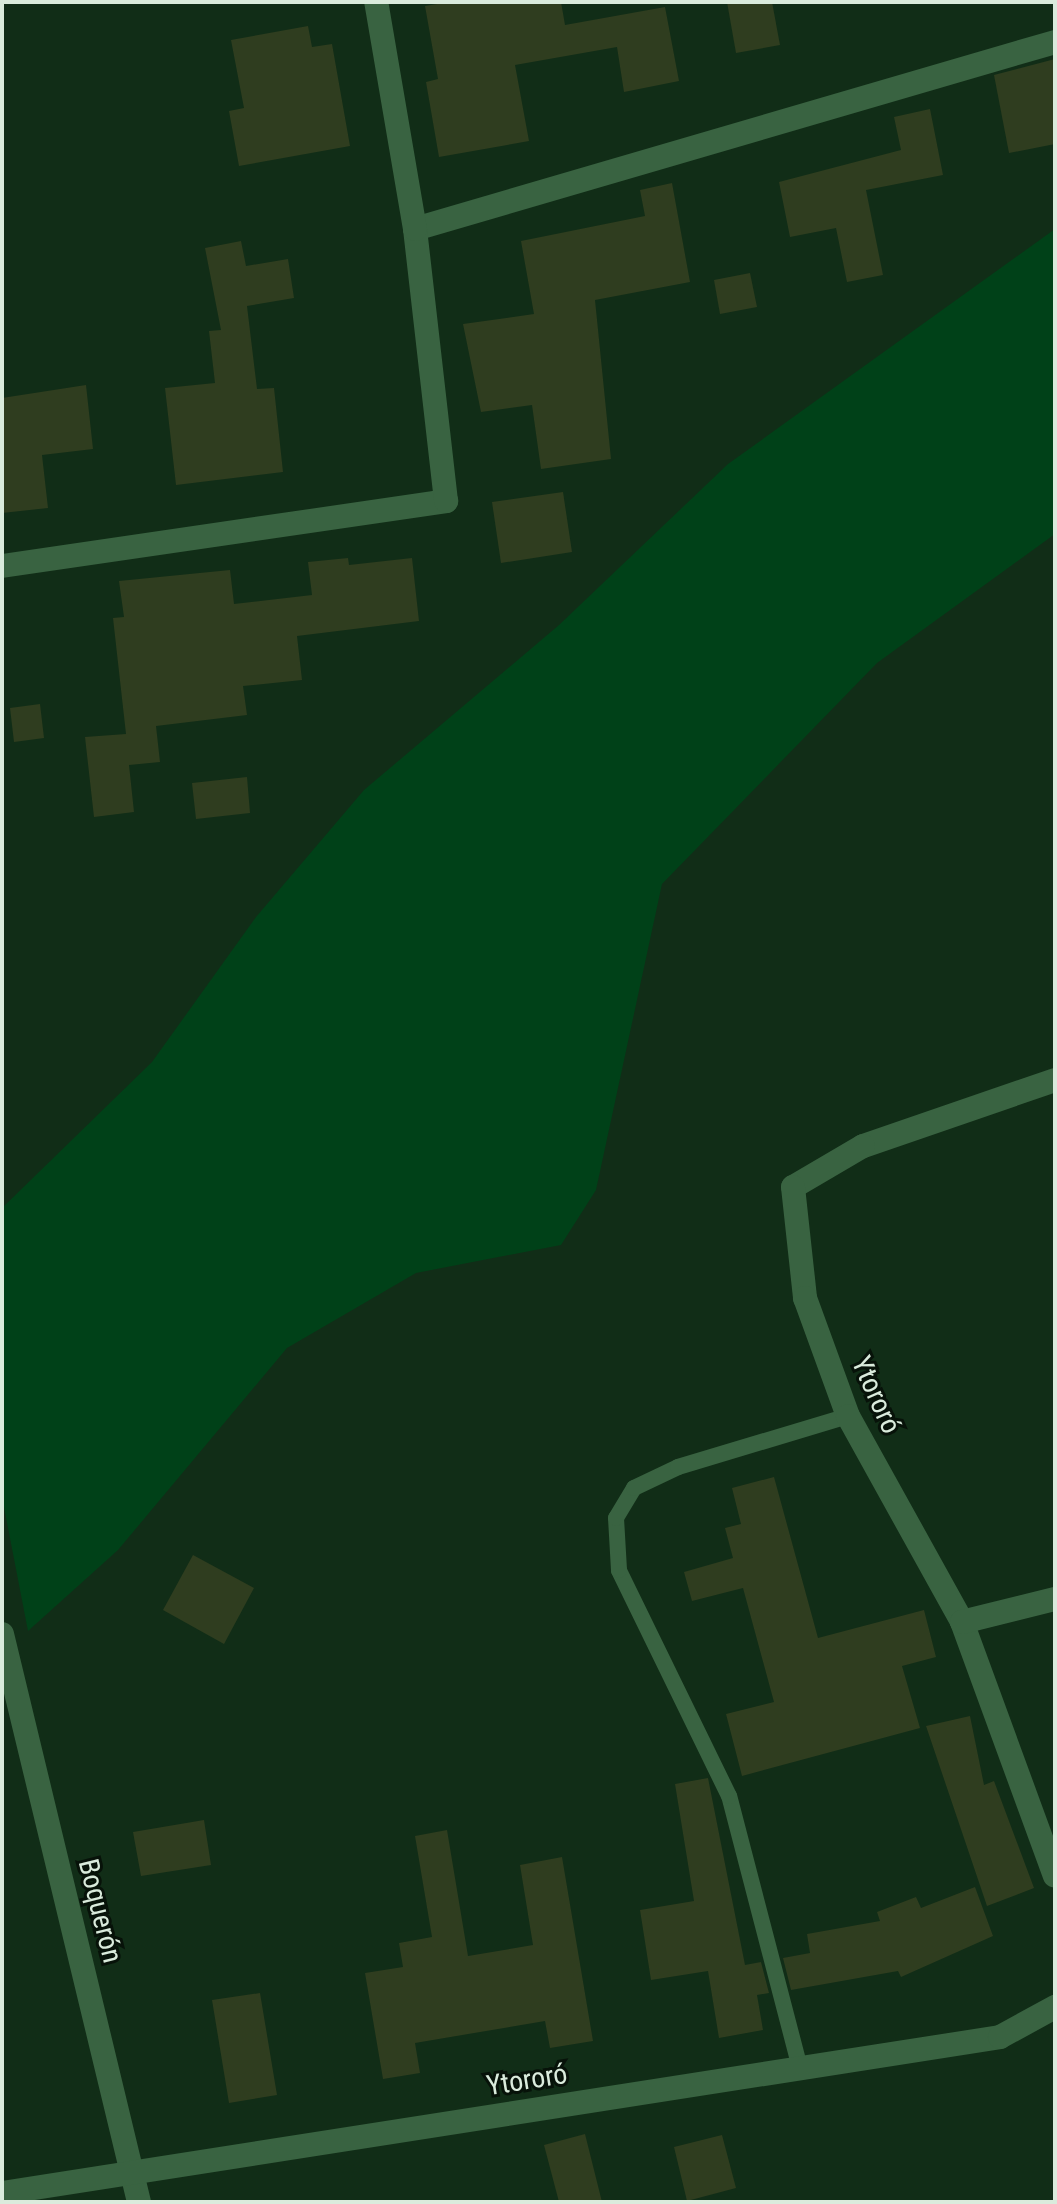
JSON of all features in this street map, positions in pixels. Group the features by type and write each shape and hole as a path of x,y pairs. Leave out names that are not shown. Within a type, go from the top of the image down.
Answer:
{"street":[{"path":"2,566 446,501 415,229 376,2"},
{"path":"415,229 1055,42"},
{"name":"Ytororó","path":"1055,1080 863,1146 793,1187 805,1298 848,1416 962,1622 1055,1876"},
{"path":"962,1622 1055,1599"},
{"name":"Boquerón","path":"2,1634 139,2202"},
{"name":"Ytororó","path":"2,2193 1000,2037 1055,2007"}],"lane":[{"path":"800,2068 729,1796 619,1570 616,1518 634,1488 678,1467 848,1416"}],"green space":[{"path":"1055,229 1055,534 877,663 662,884 596,1190 561,1245 416,1273 287,1348 118,1550 28,1631 2,1497 2,1208 152,1062 256,917 364,790 559,625 728,464"}],"building":[{"path":"449,2 561,2 565,25 665,7 679,81 624,92 617,47 515,65 529,141 439,157 426,82 438,79 425,6"},
{"path":"727,2 772,2 780,45 736,53"},
{"path":"308,26 312,47 332,44 350,146 239,166 229,111 244,108 231,40"},
{"path":"1055,59 1055,144 1009,153 994,75"},
{"path":"930,109 943,175 866,190 883,275 847,282 836,228 790,237 779,182 901,150 894,117"},
{"path":"672,183 690,282 595,300 611,459 541,469 532,405 481,412 463,324 534,314 521,241 645,216 640,190"},
{"path":"241,241 246,266 288,259 294,298 247,306 257,389 274,388 283,472 176,485 165,388 215,383 209,331 221,330 205,248"},
{"path":"750,273 757,307 720,314 714,280"},
{"path":"86,385 93,449 42,455 48,508 2,513 2,398"},
{"path":"563,492 572,552 501,563 492,502"},
{"path":"348,558 349,565 412,558 419,621 297,636 302,680 243,686 247,715 156,726 160,762 129,765 134,812 94,817 85,737 126,734 113,618 124,617 119,581 230,570 234,604 312,595 308,562"},
{"path":"40,704 44,738 14,742 10,708"},
{"path":"247,777 250,813 196,819 192,783"},
{"path":"774,1477 818,1638 924,1610 936,1657 902,1666 920,1728 742,1776 726,1714 774,1702 743,1588 692,1601 684,1572 733,1558 725,1528 741,1524 732,1488"},
{"path":"193,1555 254,1588 224,1644 163,1610"},
{"path":"970,1716 984,1785 994,1781 1034,1888 987,1906 926,1726"},
{"path":"708,1778 745,1965 761,1962 769,1993 757,1995 763,2030 719,2038 708,1971 651,1980 640,1910 694,1901 675,1784"},
{"path":"204,1820 211,1865 141,1876 133,1832"},
{"path":"447,1830 468,1956 533,1945 520,1865 562,1857 593,2041 550,2048 545,2021 415,2043 420,2073 383,2079 365,1973 403,1967 399,1943 432,1937 415,1836"},
{"path":"975,1887 993,1936 901,1977 898,1971 791,1990 783,1958 810,1953 807,1934 880,1921 877,1912 916,1897 921,1908"},
{"path":"260,1993 277,2095 229,2103 212,2000"},
{"path":"585,2134 602,2202 559,2202 544,2145"},
{"path":"722,2135 736,2188 687,2201 674,2147"}]}
